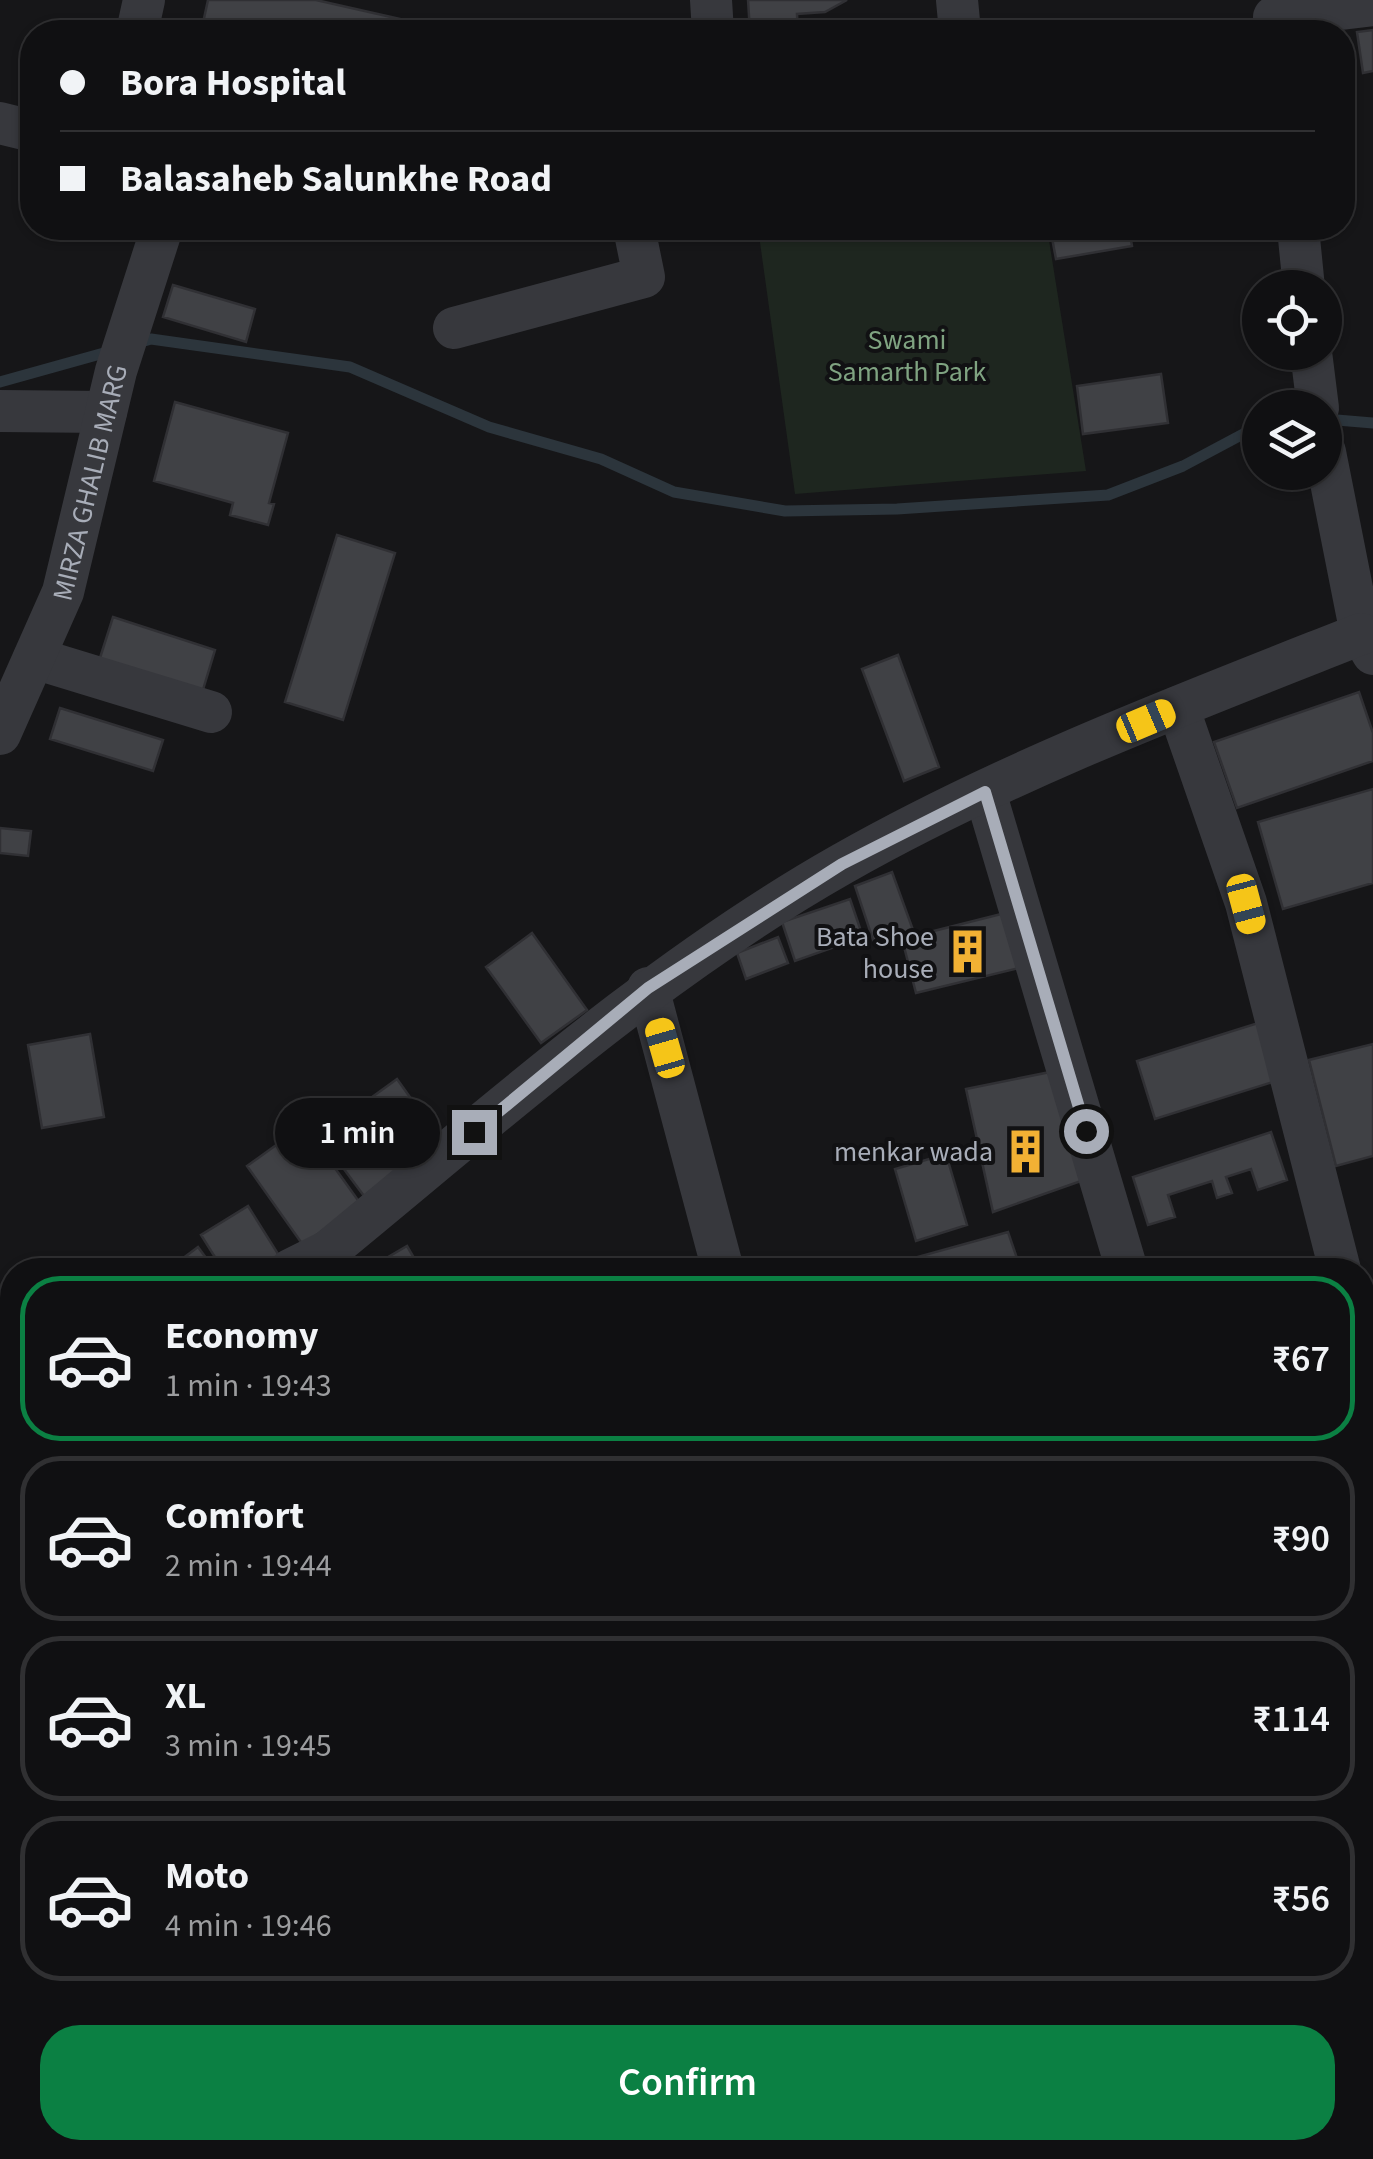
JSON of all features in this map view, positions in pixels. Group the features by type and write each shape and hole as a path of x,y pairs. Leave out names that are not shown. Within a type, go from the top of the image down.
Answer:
{"street":[{"path":"1274,17 1373,5"},
{"name":"MIRZA GHALIB MARG","path":"0,734 63,592 111,392 158,240"},
{"path":"454,328 644,277 636,240"},
{"path":"1299,240 1302,270"},
{"path":"0,411 111,392"},
{"path":"313,1258 328,1250 648,988 842,864 985,792 1178,707 1367,644 1331,490"},
{"path":"34,658 211,712"},
{"path":"1178,707 1246,904 1337,1258"},
{"path":"985,792 1123,1258"},
{"path":"648,988 720,1258"}],"green space":[{"name":"Swami Samarth Park","path":"760,240 1049,240 1086,471 795,494"}],"building":[{"path":"208,0 316,0 404,20 204,20"},
{"path":"748,0 847,0 825,12 797,14 797,20 749,20"},
{"path":"1373,30 1373,71 1363,73 1357,32"},
{"path":"1052,240 1131,240 1132,246 1056,259"},
{"path":"173,285 255,309 246,342 163,317"},
{"path":"1161,374 1168,423 1083,434 1077,386"},
{"path":"175,402 288,433 269,503 274,504 268,525 230,515 233,503 154,481"},
{"path":"337,535 395,553 343,720 285,702"},
{"path":"113,617 215,650 202,693 99,661"},
{"path":"898,655 939,767 904,781 862,669"},
{"path":"1359,692 1373,733 1373,761 1237,808 1214,742"},
{"path":"60,708 163,740 153,771 50,739"},
{"path":"1373,789 1373,883 1283,909 1258,822"},
{"path":"0,828 31,831 28,856 0,853"},
{"path":"892,872 913,930 874,943 855,886"},
{"path":"850,899 863,937 795,961 782,922"},
{"name":"Bata Shoe house","path":"1017,910 1031,965 916,993 902,939"},
{"path":"532,933 587,1010 541,1043 486,967"},
{"path":"778,937 788,963 746,979 737,953"},
{"path":"1258,1023 1276,1081 1155,1119 1137,1061"},
{"path":"90,1034 104,1117 42,1128 28,1045"},
{"path":"1373,1044 1373,1156 1336,1166 1309,1060"},
{"name":"menkar wada","path":"1055,1071 1084,1180 993,1212 966,1089"},
{"path":"397,1079 437,1135 401,1161 361,1105"},
{"path":"356,1105 402,1168 364,1196 317,1133"},
{"path":"304,1125 360,1203 303,1245 247,1166"},
{"path":"1271,1132 1287,1180 1258,1190 1251,1169 1226,1177 1232,1193 1217,1198 1212,1181 1168,1195 1175,1217 1148,1225 1133,1177"},
{"path":"946,1154 967,1225 916,1241 895,1169"},
{"path":"248,1206 280,1257 215,1258 201,1235"},
{"path":"1008,1232 1017,1258 914,1258"},
{"path":"407,1246 414,1258 386,1258"},
{"path":"198,1247 206,1258 183,1258"}],"waterway":[{"path":"134,344 151,339 350,367 489,427 601,459 674,492 785,511 897,509 1108,495 1183,466 1242,435"},
{"path":"0,382 111,351"},
{"path":"1342,420 1373,423"}],"place":[{"name":"Bata Shoe house","path":"967,952"},
{"name":"menkar wada","path":"1026,1151"}],"route":[{"path":"474,1132 648,988 842,864 985,792 1086,1131"}]}
